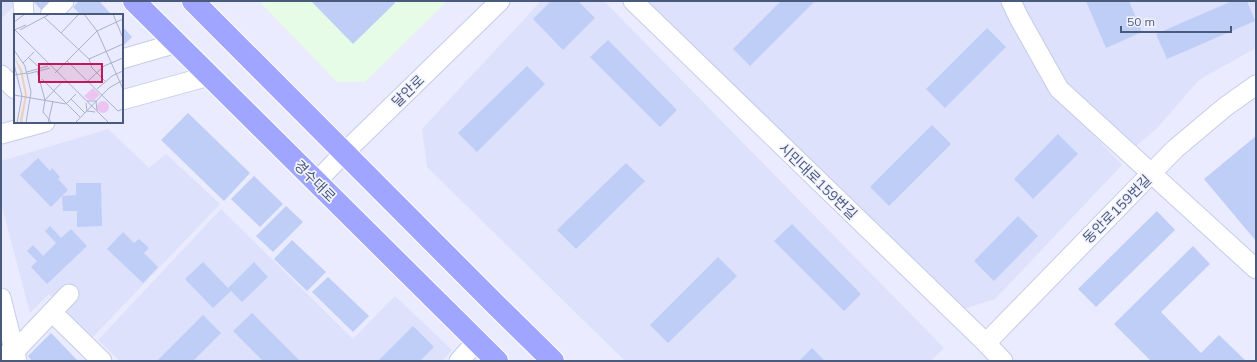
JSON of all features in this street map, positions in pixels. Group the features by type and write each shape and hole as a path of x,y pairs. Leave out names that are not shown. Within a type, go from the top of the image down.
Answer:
{"main road":[{"name":"경수대로","path":"134,1 497,361"},
{"path":"193,1 553,361"},
{"path":"496,305 547,361"}],"street":[{"path":"24,1 24,14"},
{"path":"51,14 64,1"},
{"name":"달안로","path":"316,182 344,152 500,1"},
{"name":"시민대로159번길","path":"633,1 1003,361"},
{"path":"1011,1 1058,89 1256,269"},
{"path":"123,59 176,43"},
{"path":"1,76 14,88"},
{"path":"123,100 209,76"},
{"name":"동안로159번길","path":"986,343 1180,144 1225,107 1256,85"},
{"path":"1,92 14,89"},
{"path":"1,134 41,123"},
{"path":"11,356 69,294"},
{"path":"1,298 11,356"},
{"path":"52,312 102,361"},
{"path":"459,361 477,341"}],"shaded area":[{"path":"1,1 19,1 1,19"},
{"path":"259,1 447,1 365,82 337,82"},
{"path":"541,1 604,1 944,348 931,361 625,361 427,167 422,129"},
{"path":"645,1 1003,1 1029,57 1052,91 1122,165 995,299 960,310"},
{"path":"1020,1 1256,1 1256,48 1199,80 1157,128 1136,146 1065,83"},
{"path":"108,129 149,168 166,154 220,204 93,337 49,294 30,313 1,203 1,161"},
{"path":"221,209 353,339 395,296 452,350 442,361 120,361 98,340"}],"building":[{"path":"33,1 58,1 45,14"},
{"path":"79,1 99,1 111,14 80,14 73,7"},
{"path":"311,1 394,1 395,3 353,44"},
{"path":"551,1 578,1 595,18 563,50 533,19"},
{"path":"781,1 815,1 750,66 733,49"},
{"path":"1086,1 1129,1 1142,32 1106,48"},
{"path":"1232,1 1247,1 1255,21 1167,59 1156,34"},
{"path":"123,27 132,37 123,46"},
{"path":"987,28 1006,47 945,108 926,89"},
{"path":"608,40 677,110 660,127 590,57"},
{"path":"527,66 545,84 477,152 458,133"},
{"path":"188,113 250,173 224,201 161,140"},
{"path":"932,125 951,144 889,206 870,187"},
{"path":"1058,134 1078,154 1033,199 1014,179"},
{"path":"1256,136 1256,241 1204,179"},
{"path":"38,158 50,171 52,168 60,177 58,179 68,190 51,207 20,175"},
{"path":"626,163 645,181 576,249 557,230"},
{"path":"254,176 283,204 260,227 231,199"},
{"path":"76,183 101,183 102,226 77,227 77,211 63,211 62,196 76,195"},
{"path":"286,206 303,222 273,252 256,236"},
{"path":"1157,211 1175,230 1096,307 1078,289"},
{"path":"1018,216 1038,236 994,281 974,261"},
{"path":"792,224 861,294 844,311 774,241"},
{"path":"50,226 61,238 71,229 87,246 47,284 31,267 37,261 27,251 33,245 43,256 56,243 45,231"},
{"path":"123,232 134,243 139,239 149,248 144,253 158,267 143,283 107,249"},
{"path":"292,240 326,272 307,291 274,259"},
{"path":"1193,246 1210,264 1161,312 1201,353 1219,335 1246,361 1151,361 1114,324"},
{"path":"718,257 737,276 668,343 650,325"},
{"path":"203,262 228,288 254,262 268,277 242,302 231,291 213,308 185,279"},
{"path":"328,277 369,316 353,332 312,292"},
{"path":"252,313 300,361 263,361 233,331"},
{"path":"203,315 221,333 193,361 157,361"},
{"path":"413,326 434,347 420,361 378,361"},
{"path":"51,333 78,361 32,361 28,356"},
{"path":"812,348 825,361 799,361"}]}
